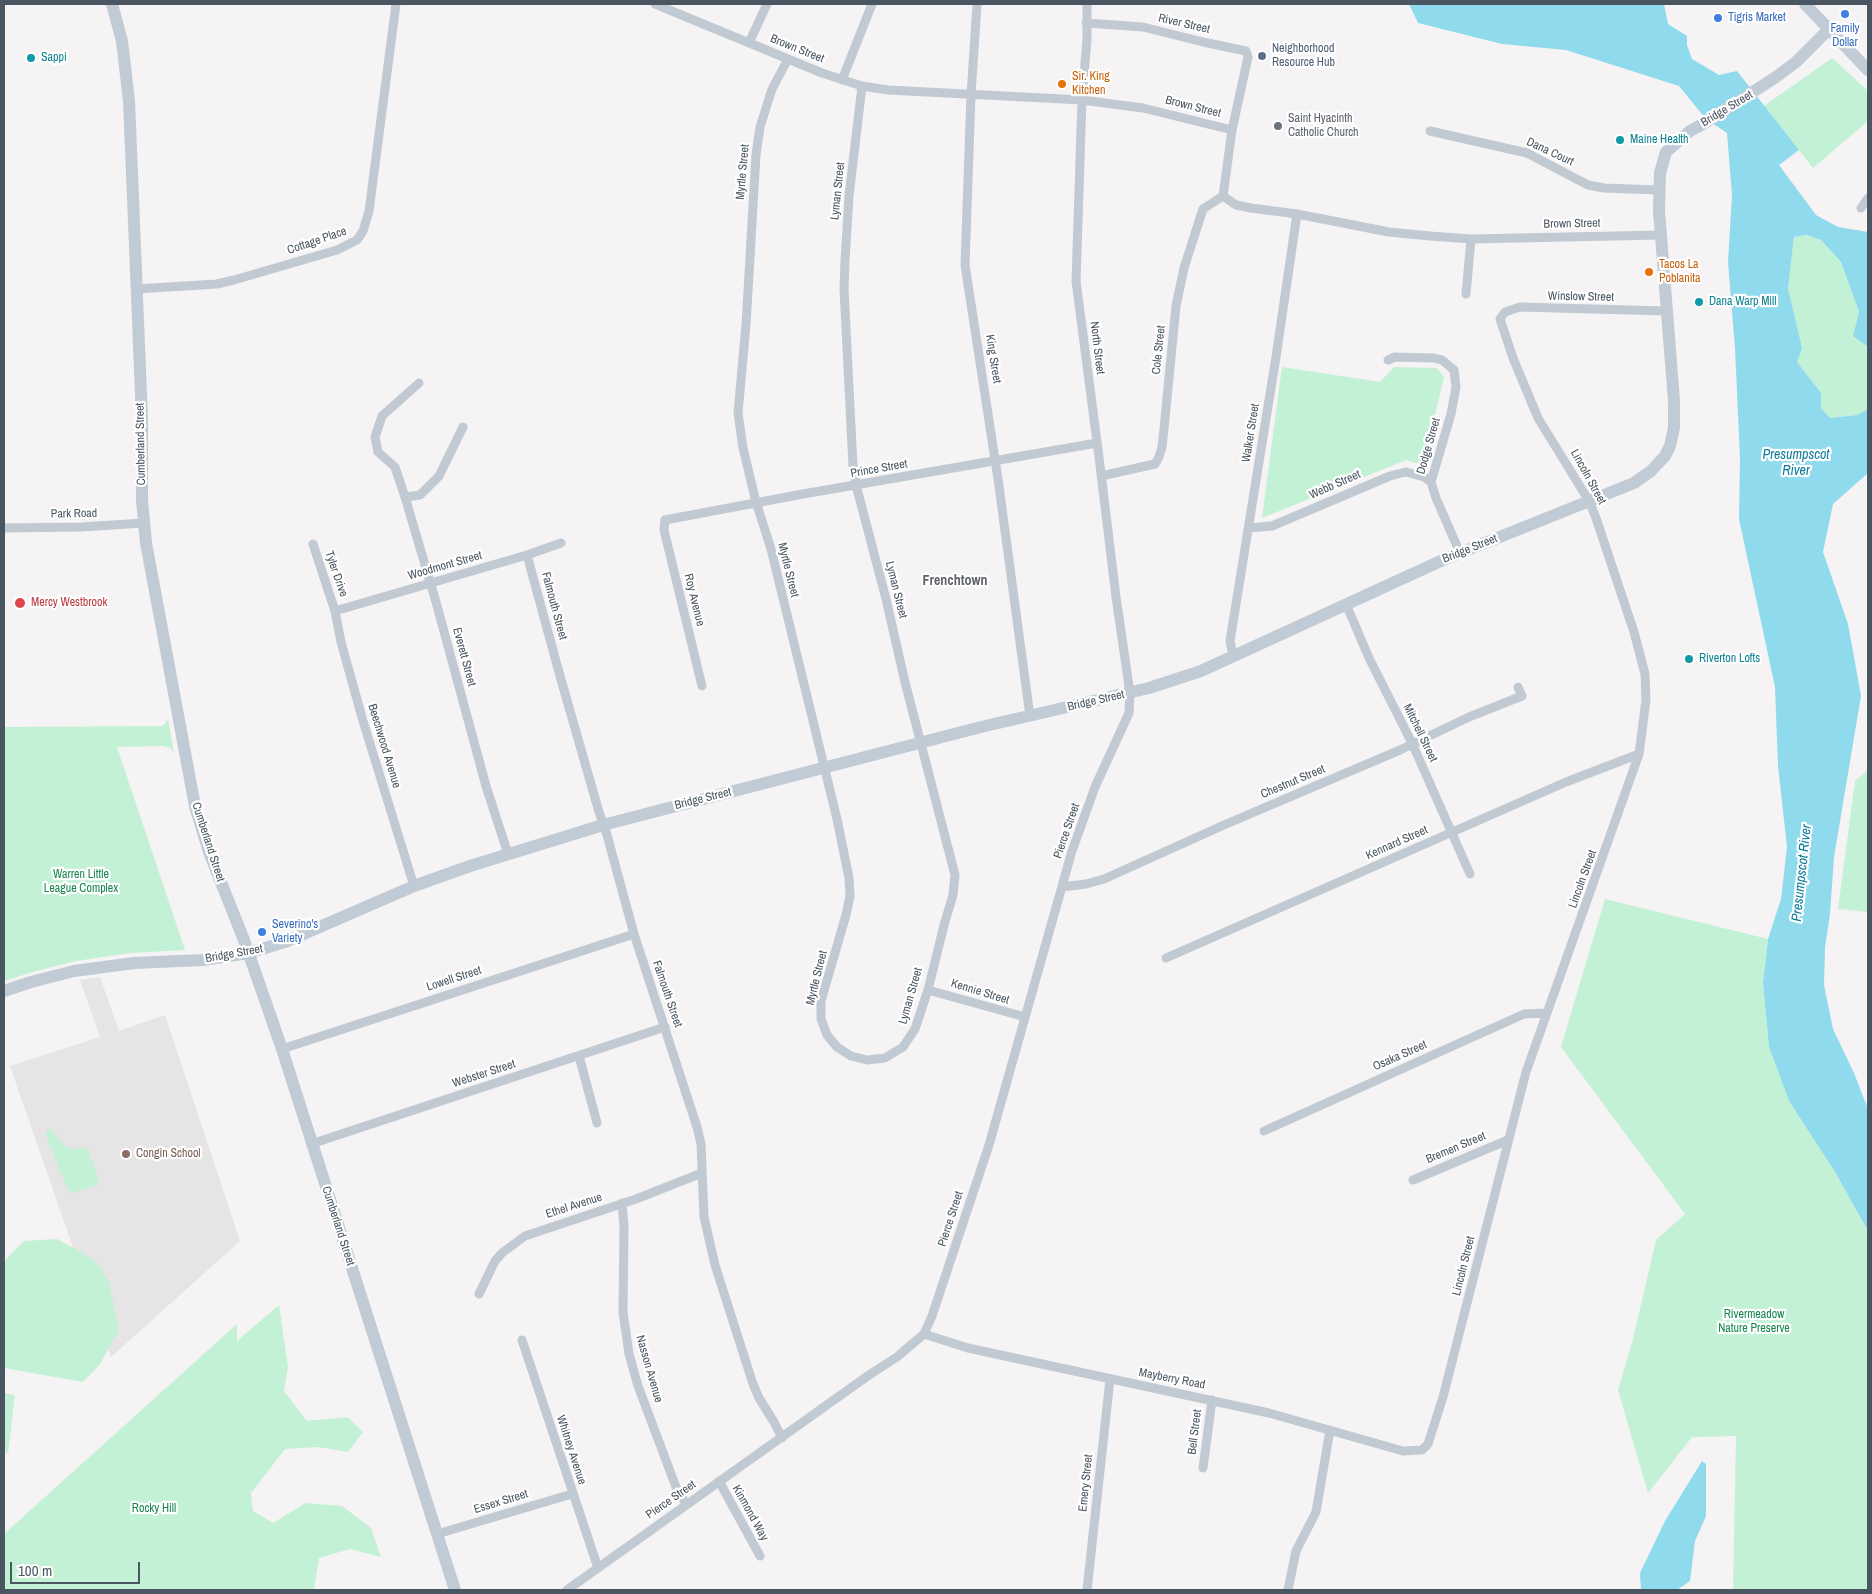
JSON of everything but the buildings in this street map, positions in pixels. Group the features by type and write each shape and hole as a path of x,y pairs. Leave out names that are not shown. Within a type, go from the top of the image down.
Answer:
{"street":[{"name":"Cumberland Street","path":"112,4 122,41 130,101 142,418 142,500 146,544 195,806 209,852 282,1049 455,1590"},
{"name":"Cottage Place","path":"136,289 208,284 234,280 337,250 357,240 364,230 369,211 396,4"},
{"name":"Brown Street","path":"655,4 788,59 862,86 888,90 1082,100 1151,110 1232,130 1223,196 1236,205 1297,214 1390,232 1471,239 1661,235"},
{"path":"750,43 767,4"},
{"path":"842,80 872,4"},
{"name":"King Street","path":"976,4 965,265 995,461 1030,716"},
{"name":"North Street","path":"1087,4 1076,281 1130,693"},
{"path":"1805,4 1868,70"},
{"name":"River Street","path":"1086,23 1143,27 1203,42 1246,50 1248,57 1232,130"},
{"name":"Bridge Street","path":"4,991 74,971 134,963 203,960 248,953 285,942 414,886 508,854 603,825 824,767 1149,688 1201,670 1460,553 1618,490 1643,477 1659,464 1670,446 1674,418 1658,190 1660,173 1666,152 1690,130 1756,92 1796,62 1828,30"},
{"name":"Myrtle Street","path":"788,59 765,108 756,155 746,325 738,413 743,448 756,502 771,549 847,860 850,886 846,915 821,1001 821,1020 827,1035 837,1047 851,1056 867,1060"},
{"name":"Lyman Street","path":"862,86 849,196 844,288 853,466 920,744 955,875 954,896 944,925 916,1029 903,1047 885,1058 867,1060"},
{"name":"Dana Court","path":"1430,130 1527,153 1588,185 1604,188 1658,190"},
{"name":"Cole Street","path":"1101,476 1155,464 1159,457 1162,447 1176,306 1184,268 1203,209 1223,196"},
{"path":"1861,208 1868,198"},
{"name":"Walker Street","path":"1233,656 1230,641 1297,214"},
{"path":"1466,294 1471,239"},
{"name":"Winslow Street","path":"1500,320 1505,312 1520,307 1666,311"},
{"name":"Lincoln Street","path":"1415,1451 1422,1450 1428,1444 1435,1426 1526,1072 1639,754 1646,700 1643,665 1634,632 1589,501 1538,418 1513,358 1500,320"},
{"name":"Dodge Street","path":"1388,360 1394,357 1434,358 1442,360 1454,370 1456,387 1451,414 1431,482 1460,553"},
{"name":"Everett Street","path":"418,383 382,416 374,436 378,452 395,467 405,497 486,786 508,854"},
{"path":"405,497 420,495 439,476 463,427"},
{"name":"Prince Street","path":"664,520 856,484 1097,444"},
{"name":"Webb Street","path":"1249,528 1272,526 1390,476 1406,472 1424,477 1431,482"},
{"name":"Roy Avenue","path":"664,520 664,530 702,686"},
{"name":"Park Road","path":"4,528 81,527 144,523"},
{"name":"Woodmont Street","path":"336,611 527,555 561,543"},
{"name":"Tyler Drive","path":"313,544 336,611"},
{"name":"Falmouth Street","path":"527,555 634,934 697,1127 701,1144 704,1217 718,1274 753,1384 782,1438"},
{"name":"Mitchell Street","path":"1346,604 1368,658 1412,743 1470,874"},
{"name":"Beechwood Avenue","path":"336,611 341,642 363,721 414,886"},
{"name":"Chestnut Street","path":"1062,887 1086,884 1104,879 1522,696 1518,687"},
{"name":"Pierce Street","path":"567,1590 686,1504 897,1357 924,1334 932,1316 989,1145 1072,851 1095,786 1126,722 1129,712 1130,693"},
{"name":"Kennard Street","path":"1166,958 1566,782 1639,754"},
{"name":"Lowell Street","path":"282,1049 634,934"},
{"name":"Kennie Street","path":"928,990 1025,1017"},
{"name":"Osaka Street","path":"1264,1131 1524,1014 1547,1013"},
{"name":"Webster Street","path":"311,1144 665,1027"},
{"path":"579,1056 597,1123"},
{"name":"Bremen Street","path":"1413,1180 1508,1140"},
{"name":"Ethel Avenue","path":"478,1294 495,1261 518,1240 542,1229 622,1203 702,1173"},
{"name":"Nasson Avenue","path":"622,1203 624,1227 623,1312 629,1354 638,1386 676,1487 686,1504"},
{"name":"Mayberry Road","path":"924,1334 968,1348 1269,1413 1403,1451 1415,1451"},
{"name":"Whitney Avenue","path":"522,1340 598,1568"},
{"name":"Emery Street","path":"1087,1590 1110,1379"},
{"name":"Bell Street","path":"1203,1468 1212,1400"},
{"path":"1288,1590 1296,1551 1316,1512 1330,1430"},
{"name":"Kinmond Way","path":"719,1481 760,1556"},
{"name":"Essex Street","path":"437,1534 572,1494"}],"shaded area":[{"name":"Congin School","path":"100,977 119,1031 165,1015 240,1241 111,1357 10,1066 100,1037 80,980"}],"green space":[{"path":"1832,58 1868,91 1868,121 1813,168 1764,106"},
{"path":"1807,235 1821,240 1841,262 1859,312 1853,336 1868,347 1868,409 1857,415 1830,418 1821,408 1821,393 1797,362 1788,289 1794,237"},
{"path":"1282,367 1380,382 1394,367 1437,368 1444,377 1423,465 1406,460 1262,518"},
{"name":"Warren Little League Complex","path":"168,718 174,753 170,748 164,746 117,747 185,950 131,953 76,961 4,981 4,727 161,726 165,724"},
{"path":"1868,770 1868,912 1838,909 1855,781"},
{"name":"Rivermeadow Nature Preserve","path":"1605,899 1768,939 1763,983 1769,1047 1789,1101 1835,1172 1868,1231 1868,1590 1733,1590 1736,1436 1692,1437 1648,1493 1618,1390 1633,1339 1656,1240 1685,1214 1561,1047"},
{"path":"50,1128 65,1146 72,1149 88,1148 100,1184 73,1193 68,1190 45,1133"},
{"path":"57,1239 88,1256 99,1265 109,1283 115,1310 118,1331 100,1364 83,1382 4,1368 4,1268 6,1259 24,1241"},
{"name":"Rocky Hill","path":"279,1305 288,1367 284,1391 307,1421 348,1417 363,1432 348,1452 318,1447 285,1449 251,1493 253,1511 273,1523 306,1503 342,1506 371,1528 381,1557 350,1549 319,1558 314,1590 4,1590 4,1534 237,1324 237,1341"},
{"path":"4,1393 15,1395 8,1453 4,1452"}],"water":[{"name":"Presumpscot River","path":"1409,4 1664,4 1668,24 1687,36 1687,45 1692,59 1719,75 1737,71 1799,150 1779,165 1816,215 1838,227 1868,232 1868,347 1853,336 1859,312 1841,262 1821,240 1807,235 1794,237 1788,289 1802,348 1797,362 1821,393 1821,408 1830,418 1857,415 1868,409 1868,473 1833,504 1823,552 1848,624 1861,696 1834,857 1830,914 1825,948 1824,985 1833,1029 1854,1073 1868,1109 1868,1231 1835,1172 1789,1101 1769,1047 1763,983 1768,939 1781,899 1787,847 1778,766 1775,687 1739,519 1740,458 1735,348 1728,262 1732,195 1727,133 1706,119 1679,86 1566,50 1502,44 1418,23"},
{"path":"1702,1461 1706,1464 1706,1516 1695,1541 1690,1581 1677,1590 1641,1590 1640,1573 1665,1521"}],"place":[{"name":"Family Dollar","path":"1845,14"},
{"name":"Tigris Market","path":"1718,18"},
{"name":"Neighborhood Resource Hub","path":"1262,56"},
{"name":"Sappi","path":"31,58"},
{"name":"Sir. King Kitchen","path":"1062,84"},
{"name":"Saint Hyacinth Catholic Church","path":"1278,126"},
{"name":"Maine Health","path":"1620,140"},
{"name":"Tacos La Poblanita","path":"1649,272"},
{"name":"Dana Warp Mill","path":"1699,302"},
{"name":"Mercy Westbrook","path":"20,603"},
{"name":"Riverton Lofts","path":"1689,659"},
{"name":"Severino's Variety","path":"262,932"},
{"name":"Congin School","path":"126,1154"}],"district":[{"name":"Frenchtown","path":"955,581"}]}
